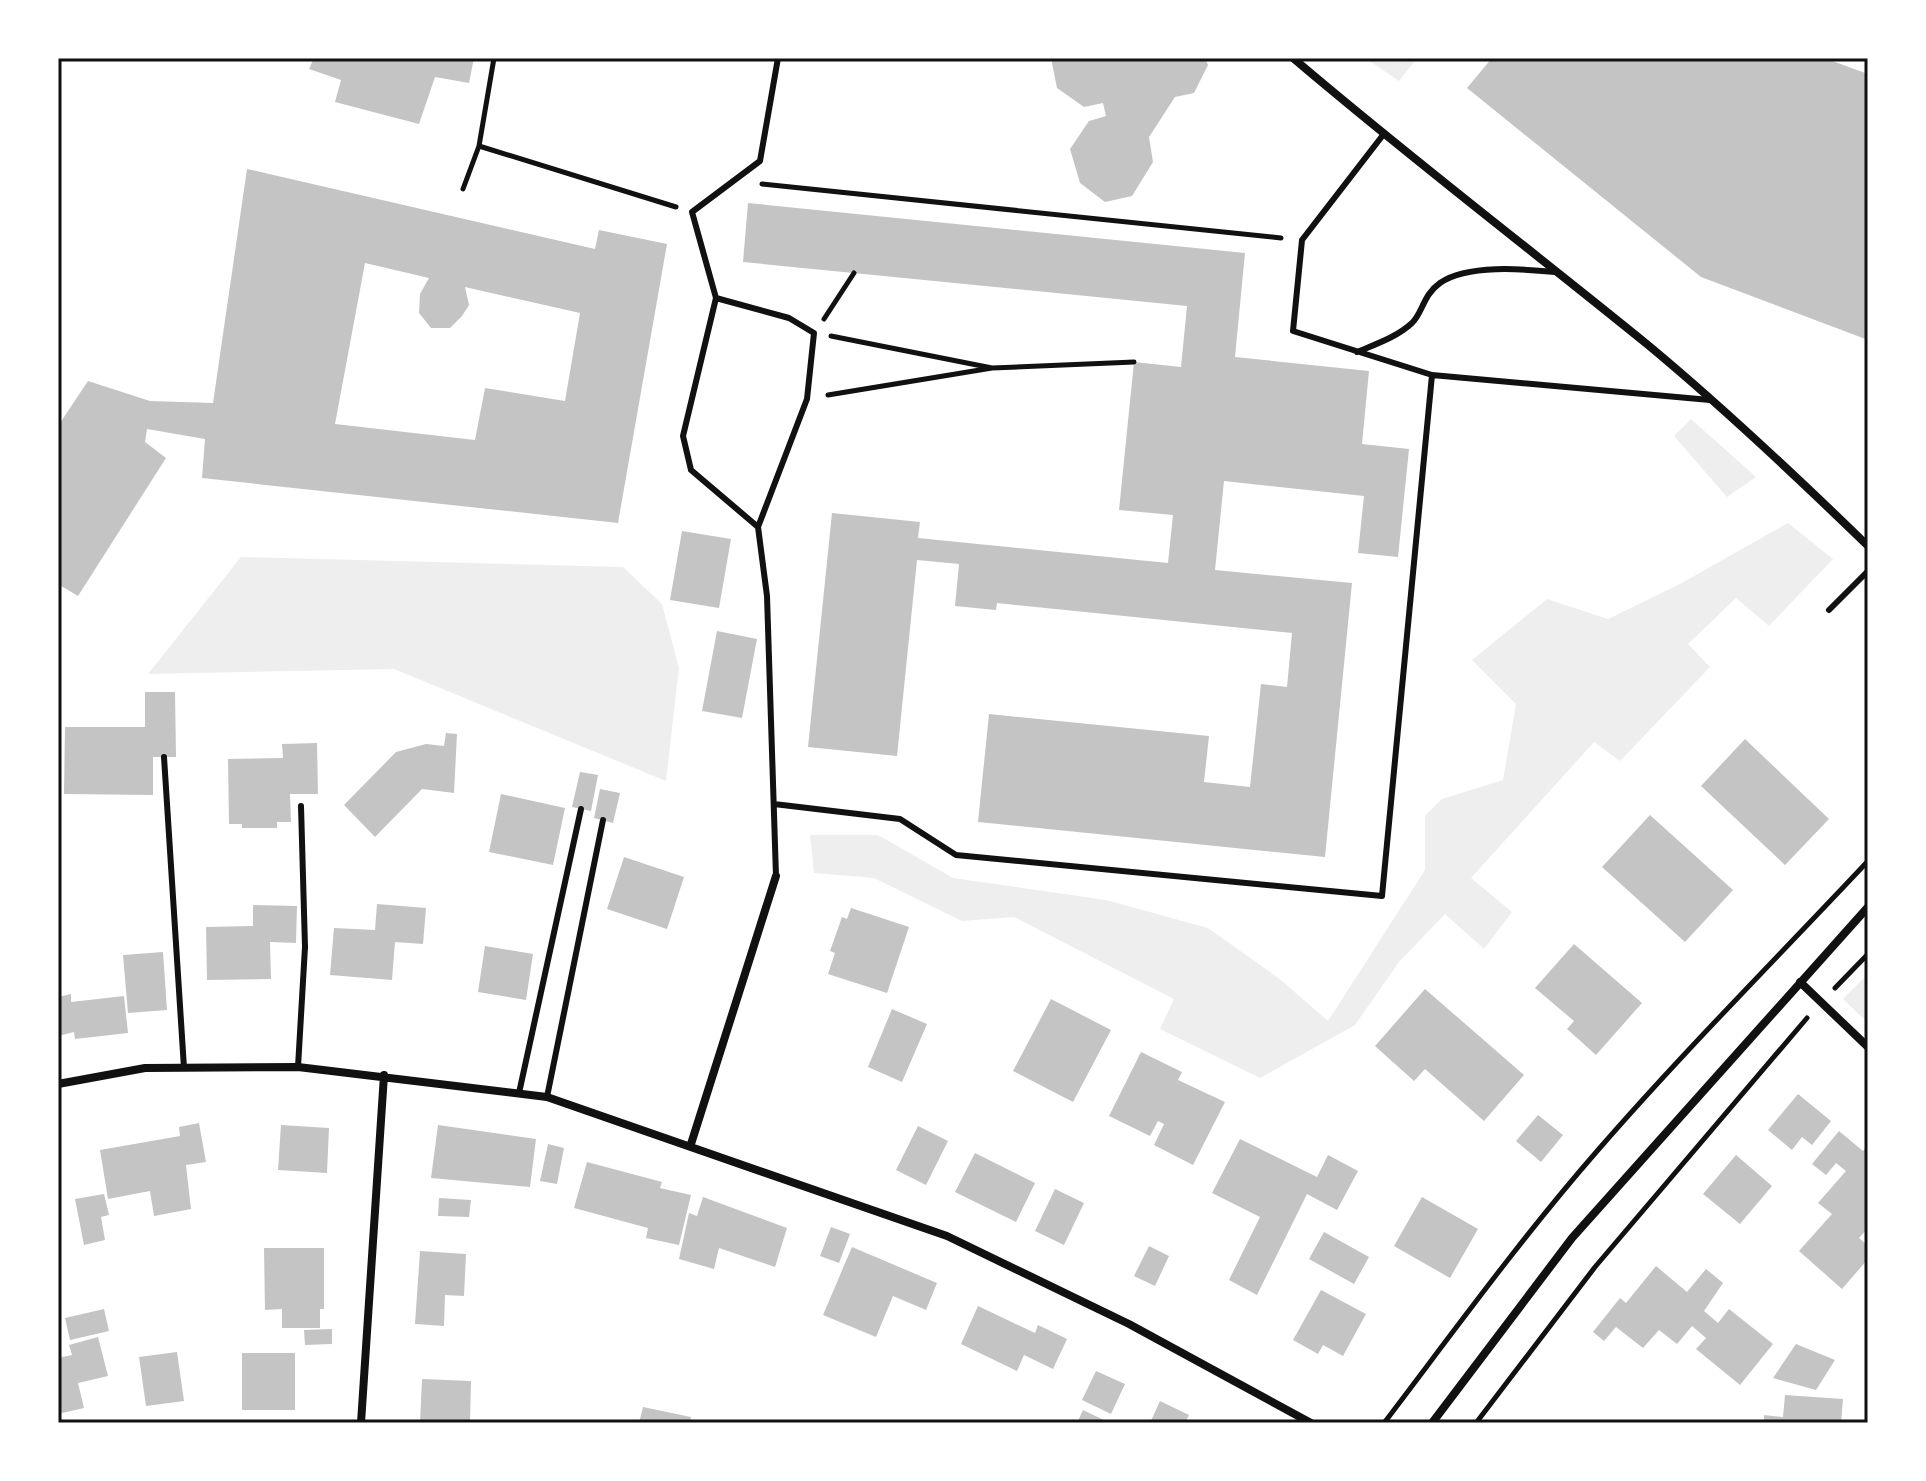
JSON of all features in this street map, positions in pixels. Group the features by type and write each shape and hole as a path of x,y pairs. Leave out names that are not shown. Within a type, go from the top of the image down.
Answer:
{"street":[{"path":"1293,58 1383,135 1710,400 1868,546"},
{"path":"691,1144 776,876"},
{"path":"1432,1423 1572,1238 1868,907"},
{"path":"1800,982 1868,1047"},
{"path":"58,1084 145,1068 298,1067 547,1097 691,1144 947,1236 1129,1324 1311,1423"},
{"path":"361,1423 384,1075"}],"lane":[{"path":"758,527 691,470 683,436 716,298 692,212 760,161 778,58"},
{"path":"1383,135 1302,240 1293,331 1432,375 1710,400"},
{"path":"1357,352 1388,339 1414,321 1424,298 1442,281 1473,273 1515,268 1555,272"},
{"path":"716,298 789,318 814,333 807,399 758,527 767,596 776,876"},
{"path":"774,804 900,819 956,855 1382,896 1432,375"},
{"path":"1829,610 1868,571"},
{"path":"164,757 184,1068"},
{"path":"298,1067 305,947 301,806"},
{"path":"519,1093 581,809"},
{"path":"547,1097 603,820"}],"path":[{"path":"463,189 479,146 494,58"},
{"path":"479,146 692,212"},
{"path":"733,181 1302,240"},
{"path":"854,273 814,333 992,368"},
{"path":"807,399 992,368 1134,362"},
{"path":"1384,1423 1483,1291 1595,1153 1705,1029 1868,861"},
{"path":"1476,1423 1605,1255 1821,1002 1868,954"}],"shaded area":[{"path":"1365,58 1417,58 1399,81"},
{"path":"1691,419 1756,477 1727,497 1674,436"},
{"path":"1788,523 1833,559 1769,626 1736,598 1688,644 1710,667 1620,761 1594,742 1471,878 1512,912 1484,949 1445,914 1399,962 1355,1025 1260,1078 1160,1029 1174,999 1014,917 962,921 874,878 814,873 810,835 878,835 953,878 1106,900 1208,928 1281,980 1328,1021 1425,870 1425,816 1442,799 1503,780 1516,704 1472,660 1547,599 1608,619 1680,584"},
{"path":"241,557 623,567 662,604 679,668 666,781 394,669 148,674"},
{"path":"1868,974 1868,1023 1843,999"}],"building":[{"path":"314,58 474,58 469,83 435,77 419,124 335,102 341,80 309,69"},
{"path":"1051,58 1205,58 1208,65 1194,93 1175,97 1149,137 1153,162 1132,196 1105,202 1080,183 1070,149 1089,121 1106,116 1103,103 1084,107 1057,88"},
{"path":"1492,58 1824,58 1868,74 1868,340 1701,277 1467,88"},
{"path":"247,169 595,249 599,230 667,244 618,523 202,478 205,439 147,429 145,442 166,458 78,596 58,584 58,426 88,381 150,401 213,403","holes":["365,263 429,278 420,294 419,313 431,328 450,328 462,316 469,305 465,287 580,313 565,401 485,388 475,440 335,424"]},
{"path":"748,203 1245,253 1235,357 1369,371 1362,444 1409,449 1398,557 1358,553 1364,496 1224,481 1215,570 1352,583 1325,857 978,822 989,714 1209,736 1204,782 1250,787 1261,684 1287,687 1292,633 997,603 996,610 955,606 959,564 917,560 897,756 808,747 832,513 920,522 918,538 1168,563 1173,515 1119,510 1134,362 1181,367 1187,306 743,262"},
{"path":"682,531 731,539 719,608 670,600"},
{"path":"717,631 757,639 742,718 702,711"},
{"path":"145,692 175,692 176,757 153,757 153,795 64,794 65,727 145,727"},
{"path":"446,733 457,734 454,793 422,789 375,837 344,805 396,752 426,744 444,746"},
{"path":"1745,739 1829,819 1785,865 1701,786"},
{"path":"317,743 318,794 290,794 291,822 277,822 277,828 242,828 242,824 229,824 228,759 283,758 282,744"},
{"path":"580,772 598,775 591,811 572,807"},
{"path":"600,789 620,793 613,823 594,818"},
{"path":"501,794 565,808 553,865 489,852"},
{"path":"1650,815 1733,890 1685,942 1602,867"},
{"path":"624,857 684,877 667,929 607,909"},
{"path":"377,904 426,908 423,944 395,942 392,980 330,975 334,928 375,930"},
{"path":"253,905 297,906 296,943 270,942 271,979 207,980 206,927 253,926"},
{"path":"851,908 909,927 887,993 828,974 835,953 830,951 842,917 847,919"},
{"path":"1574,944 1642,1003 1596,1055 1567,1029 1574,1021 1535,988"},
{"path":"485,946 533,954 526,1000 478,992"},
{"path":"163,952 167,1010 128,1013 123,955"},
{"path":"1425,989 1524,1075 1484,1121 1425,1069 1414,1081 1375,1046"},
{"path":"71,994 71,1002 124,996 128,1033 75,1039 74,1032 58,1036 58,997"},
{"path":"1051,999 1111,1030 1073,1102 1013,1071"},
{"path":"892,1009 927,1024 902,1082 868,1067"},
{"path":"1141,1052 1182,1072 1178,1080 1225,1102 1193,1165 1154,1145 1164,1124 1158,1121 1150,1136 1109,1116"},
{"path":"1798,1094 1831,1121 1812,1145 1802,1137 1792,1150 1768,1130"},
{"path":"1538,1115 1563,1135 1541,1162 1516,1141"},
{"path":"199,1123 206,1162 186,1165 191,1209 154,1216 150,1191 108,1199 100,1150 180,1136 179,1127"},
{"path":"281,1125 329,1128 327,1173 278,1170"},
{"path":"438,1125 536,1139 530,1187 431,1178"},
{"path":"918,1126 948,1141 926,1185 896,1170"},
{"path":"1839,1131 1863,1151 1868,1144 1868,1228 1859,1238 1868,1246 1868,1259 1842,1289 1799,1251 1832,1214 1818,1203 1846,1171 1836,1163 1826,1175 1812,1164"},
{"path":"1240,1139 1317,1177 1328,1155 1358,1171 1337,1210 1307,1194 1257,1295 1229,1280 1260,1217 1212,1193"},
{"path":"548,1144 564,1148 557,1184 540,1181"},
{"path":"975,1153 1035,1183 1016,1222 955,1192"},
{"path":"1736,1155 1772,1186 1740,1224 1703,1194"},
{"path":"587,1162 662,1182 660,1188 691,1195 679,1245 646,1238 648,1228 574,1208"},
{"path":"1055,1189 1084,1203 1064,1245 1035,1231"},
{"path":"104,1194 109,1215 101,1217 105,1240 84,1245 75,1199"},
{"path":"703,1197 787,1228 775,1267 719,1248 714,1269 679,1259 689,1213 697,1216"},
{"path":"1422,1197 1478,1229 1450,1278 1394,1246"},
{"path":"439,1198 471,1200 469,1217 438,1216"},
{"path":"831,1227 850,1234 839,1263 820,1256"},
{"path":"1324,1232 1369,1257 1354,1284 1309,1259"},
{"path":"1149,1246 1169,1256 1155,1286 1134,1276"},
{"path":"852,1247 937,1283 926,1310 893,1296 876,1337 823,1315"},
{"path":"264,1248 324,1248 324,1309 320,1309 320,1328 282,1328 282,1309 265,1310"},
{"path":"420,1251 466,1254 464,1296 445,1295 444,1326 415,1324"},
{"path":"1656,1266 1687,1292 1706,1269 1723,1283 1704,1311 1718,1323 1729,1309 1773,1344 1740,1385 1696,1349 1706,1338 1692,1326 1677,1344 1659,1330 1643,1348 1616,1327 1604,1341 1593,1332 1620,1298 1626,1303"},
{"path":"1321,1290 1366,1314 1343,1356 1323,1345 1318,1354 1293,1340"},
{"path":"978,1306 1035,1333 1038,1325 1067,1339 1053,1369 1024,1355 1017,1371 961,1344"},
{"path":"104,1309 109,1331 70,1340 65,1318"},
{"path":"332,1329 332,1344 305,1345 304,1330"},
{"path":"98,1337 108,1376 78,1383 84,1408 58,1414 58,1358 72,1355 69,1345"},
{"path":"1796,1344 1835,1360 1816,1390 1773,1378"},
{"path":"177,1352 184,1401 146,1406 139,1357"},
{"path":"242,1353 295,1353 295,1410 242,1410"},
{"path":"1096,1371 1125,1384 1111,1414 1082,1400"},
{"path":"422,1379 471,1381 470,1423 420,1423"},
{"path":"1785,1395 1843,1399 1841,1423 1764,1423 1764,1415 1783,1417"},
{"path":"1160,1401 1189,1415 1185,1423 1150,1423"},
{"path":"643,1407 691,1417 690,1423 639,1423"},
{"path":"1083,1410 1110,1423 1077,1423"}]}
